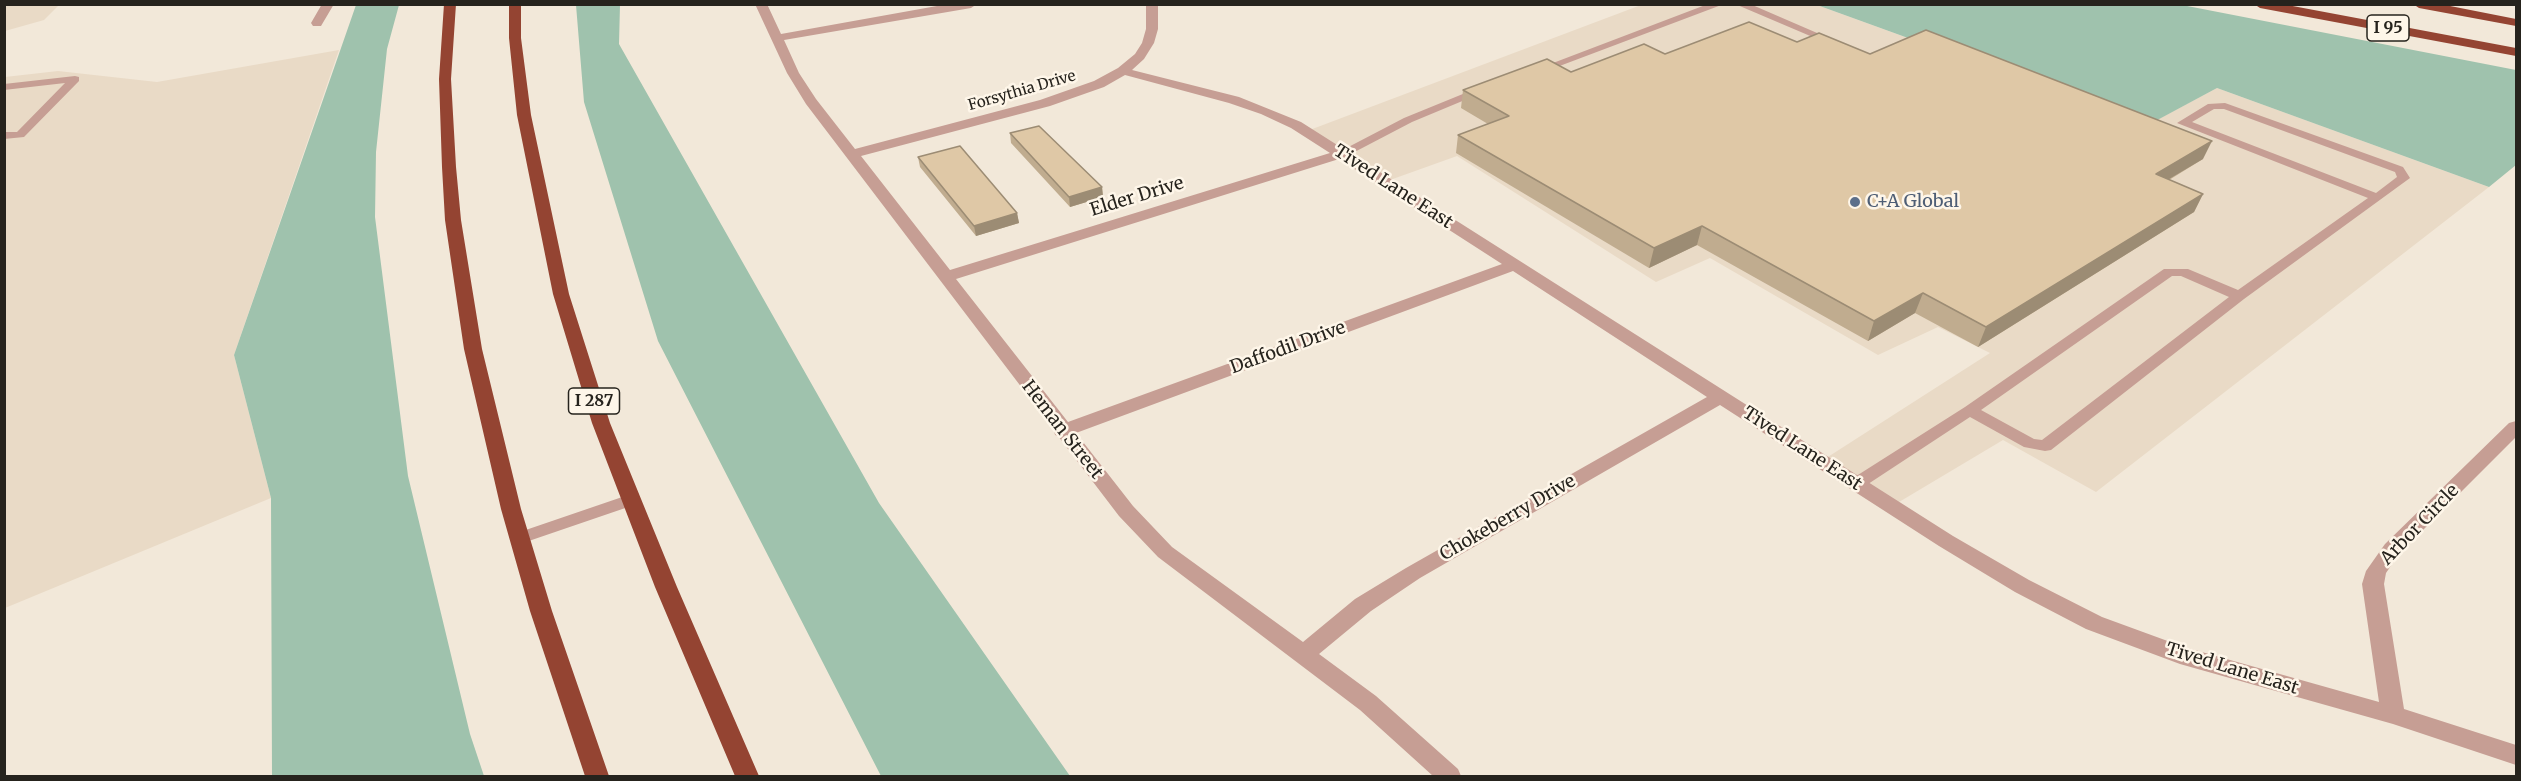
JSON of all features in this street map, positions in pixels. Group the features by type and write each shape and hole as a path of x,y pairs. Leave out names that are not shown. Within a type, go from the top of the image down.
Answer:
{"highway":[{"path":"450,4 446,41 446,120 453,220 473,350 520,538 541,611 597,777"},
{"name":"I 287","path":"515,4 515,38 524,115 561,294 601,423 666,587 747,777"},
{"name":"I 95","path":"2260,4 2517,52"},
{"name":"I 95","path":"2419,4 2517,23"}],"street":[{"path":"318,22 328,4"},
{"name":"Heman Street","path":"761,4 799,82 1062,431 1126,512 1165,552 1305,653 1368,703 1449,777"},
{"path":"777,38 971,4"},
{"name":"Forsythia Drive","path":"852,154 1073,95 1123,71 1140,56 1148,43 1152,29 1152,4"},
{"name":"Tived Lane East","path":"1123,71 1266,111 1296,125 1856,484 2003,575 2094,622 2180,655 2392,715 2517,755"},
{"name":"Elder Drive","path":"945,277 1341,154"},
{"name":"Daffodil Drive","path":"1062,431 1514,265"},
{"name":"Chokeberry Drive","path":"1305,653 1363,605 1413,573 1720,397"},
{"name":"Arbor Circle","path":"2392,715 2373,584 2376,571 2392,549 2517,427"}],"lane":[{"path":"1525,75 1719,4"},
{"path":"1740,4 1826,39"},
{"path":"4,87 75,79 20,135 4,136"},
{"path":"1341,154 1408,120 1493,86"},
{"path":"1970,410 2030,443 2045,446 2238,296 2404,178 2399,170 2225,106 2212,106 2183,123 2376,197"},
{"path":"1856,484 1970,410 2169,272 2182,272 2238,296"},
{"path":"520,538 631,500"}],"shaded area":[{"path":"5,4 59,5 44,20 5,31"},
{"path":"1641,5 1817,5 2147,125 2217,88 2489,187 2096,492 2003,440 1889,508 1820,462 1990,353 1938,327 1878,355 1710,258 1656,282 1457,156 1390,180 1307,131"},
{"path":"339,50 234,355 271,498 5,608 5,77 58,71 157,82"}],"green space":[{"path":"356,5 399,5 387,49 376,152 375,217 408,476 470,734 484,776 272,776 271,498 234,355"},
{"path":"576,5 620,5 619,44 879,503 1070,776 881,776 658,341 584,102"},
{"path":"1817,5 2182,5 2516,70 2516,165 2489,187 2217,88 2148,125"}],"building":[{"name":"C+A Global","path":"1749,22 1797,42 1819,33 1870,54 1926,30 2212,141 2156,174 2203,194 1986,327 1923,293 1874,321 1702,226 1654,248 1458,135 1509,116 1463,90 1547,59 1571,72 1644,44 1665,54"},
{"path":"1039,126 1102,187 1069,197 1010,133"},
{"path":"960,146 1017,213 974,226 918,157"}],"place":[{"name":"C+A Global","path":"1855,202"}]}
